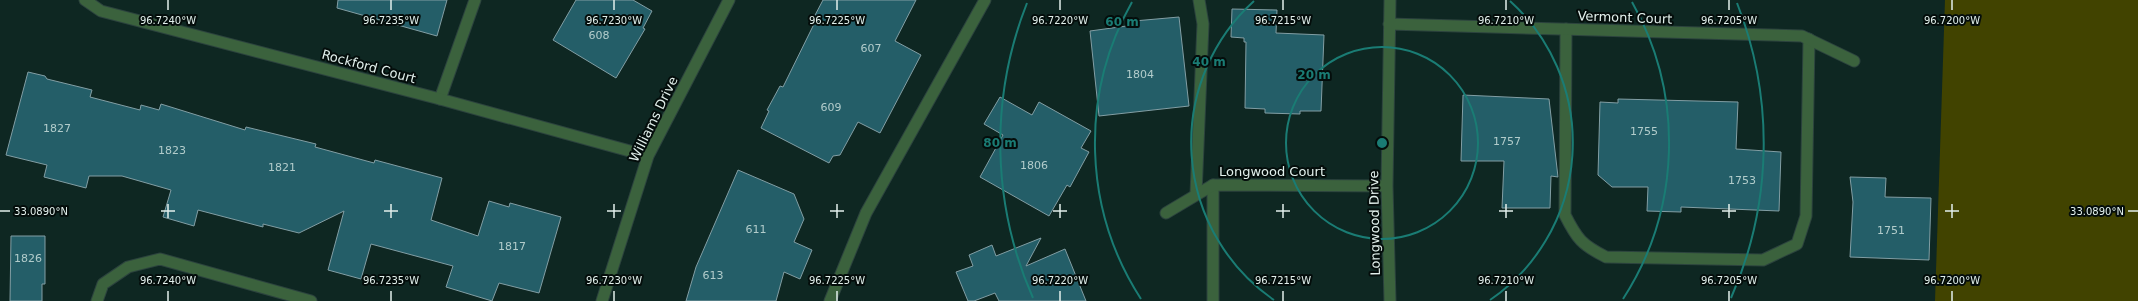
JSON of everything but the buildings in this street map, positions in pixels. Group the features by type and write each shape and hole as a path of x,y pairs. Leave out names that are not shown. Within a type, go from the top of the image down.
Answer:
{"street":[{"name":"Rockford Court","path":"85,0 101,11 440,99 648,156"},
{"path":"440,99 475,0"},
{"name":"Williams Drive","path":"602,301 648,156 728,0"},
{"path":"830,301 866,213 985,0"},
{"path":"1196,194 1203,24 1199,0"},
{"name":"Longwood Drive","path":"1390,0 1387,186 1390,301"},
{"name":"Vermont Court","path":"1389,24 1802,36 1854,61"},
{"path":"1566,29 1565,215 1575,235 1589,248 1606,257 1763,260 1797,244 1806,216 1809,39"},
{"path":"1213,185 1213,301"},
{"name":"Longwood Court","path":"1166,213 1213,185 1387,186"},
{"path":"97,301 103,284 128,267 160,259 311,301"}],"shaded area":[{"path":"1945,0 2138,0 2138,301 1935,301"}]}
